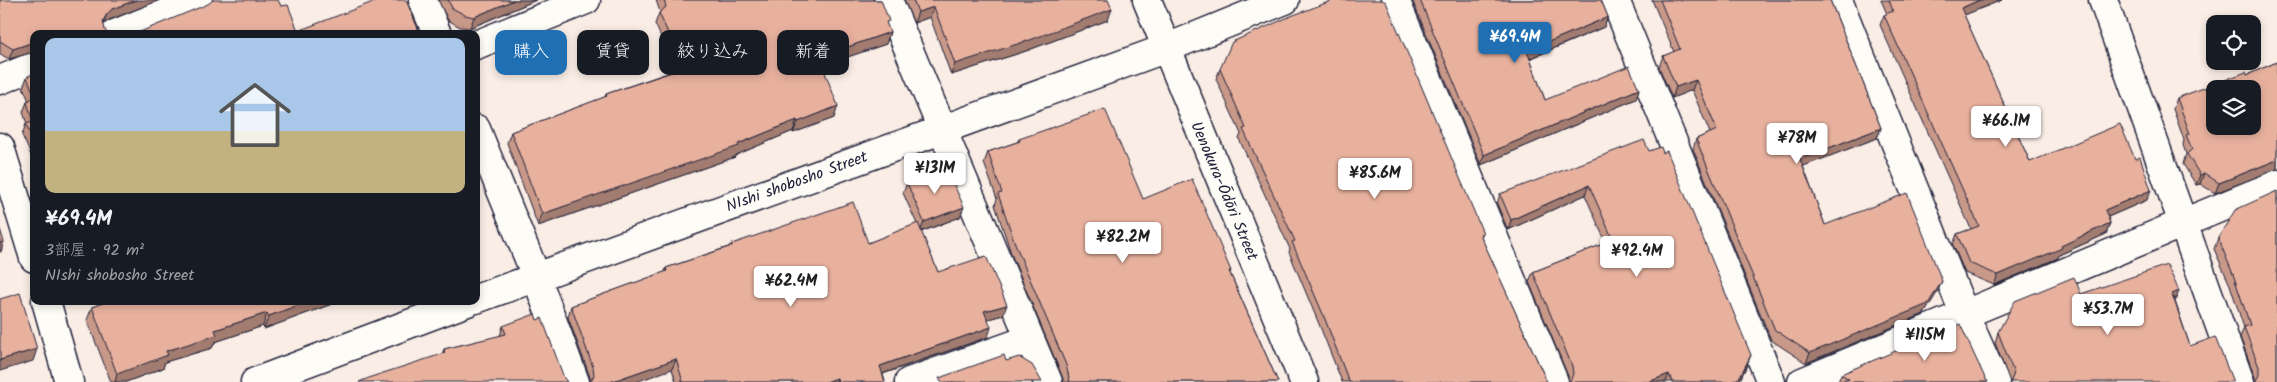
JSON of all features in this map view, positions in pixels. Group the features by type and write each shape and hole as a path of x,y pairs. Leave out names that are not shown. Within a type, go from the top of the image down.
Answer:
{"street":[{"path":"125,30 198,0"},
{"path":"423,0 435,30"},
{"path":"480,43 586,0"},
{"path":"888,0 1048,382"},
{"name":"Uenokura-Ōdōri Street","path":"1147,0 1304,382"},
{"name":"NIshi shobosho Street","path":"480,297 1167,48 1286,0"},
{"path":"1395,0 1554,382"},
{"path":"1615,0 1771,382"},
{"path":"1838,0 1964,313 1995,382"},
{"path":"2107,1 2182,223 2240,382"},
{"path":"0,80 30,68"},
{"path":"480,139 536,276 574,382"},
{"path":"0,147 30,238"},
{"path":"1802,382 2277,184"},
{"path":"47,305 70,382"},
{"path":"255,382 459,305"},
{"path":"909,382 1030,339"}],"building":[{"path":"0,0 136,0 112,9 103,21 105,30 30,30 30,43 13,49 0,41"},
{"path":"213,0 278,0 281,6 288,5 298,30 145,30 208,4"},
{"path":"378,0 406,0 419,30 301,30"},
{"path":"448,0 514,0 474,17 465,15 452,8"},
{"path":"664,0 881,0 889,21 886,22 890,32 849,46 849,30 777,30 777,75 826,75 838,106 798,122 797,120 738,144 739,146 542,214 511,132 607,96 606,94 663,75 767,75 767,30 667,30 659,13 666,7"},
{"path":"913,0 1108,0 1112,9 1030,40 955,64 934,7 918,12"},
{"path":"1334,0 1382,0 1386,2 1483,233 1480,234 1547,382 1349,382 1323,314 1292,242 1295,241 1243,129 1246,128 1220,69 1232,42 1291,16"},
{"path":"1420,0 1601,0 1608,17 1527,51 1545,100 1629,66 1639,89 1484,155"},
{"path":"1660,0 1830,0 1881,128 1800,159 1825,225 1907,193 1942,281 1928,304 1810,353 1775,330 1696,139 1717,130 1696,80 1676,87 1663,56 1680,49"},
{"path":"1889,0 1980,0 1961,8 2030,162 2120,124 2135,159 2140,157 2151,190 2105,210 2110,223 2061,246 2062,248 1998,275 1969,263 1957,234 1979,226 1884,15 1893,11"},
{"path":"2277,62 2277,160 2219,183 2204,173 2200,175 2187,154 2192,149 2186,135 2190,134 2177,98 2206,87 2206,135 2261,135 2261,80 2225,80 2246,72 2247,75"},
{"path":"30,100 30,112 27,102"},
{"path":"1105,109 1143,199 1192,179 1231,271 1229,271 1278,382 1070,382 1066,365 1016,246 998,194 1002,193 988,152 1020,141 1019,139"},
{"path":"30,123 30,134 26,124"},
{"path":"1644,140 1649,151 1661,147 1663,153 1667,151 1751,355 1739,378 1731,382 1672,382 1669,374 1648,382 1569,382 1573,374 1572,366 1533,272 1613,240 1589,185 1511,220 1500,194"},
{"path":"946,167 964,207 924,222 907,183"},
{"path":"2277,191 2277,382 2255,382 2259,375 2259,367 2244,327 2250,325 2233,274 2218,238 2235,210"},
{"path":"853,202 868,243 918,223 938,272 986,256 1007,305 984,311 991,327 880,366 885,382 838,382 837,378 826,382 683,382 676,359 610,382 590,382 594,375 593,367 571,306 667,271 666,268"},
{"path":"0,229 4,242 0,243"},
{"path":"2167,265 2179,291 2172,294 2190,346 2215,337 2233,382 2010,382 2014,373 1998,332 2015,301 2074,277 2081,294"},
{"path":"20,293 37,349 0,360 0,299"},
{"path":"97,305 298,305 269,316 267,313 215,330 217,335 166,351 168,355 117,374 92,307"},
{"path":"535,314 537,320 542,318 567,382 359,382 445,353 444,349 506,334 503,326"},
{"path":"1960,324 1988,382 1840,382 1849,379 1841,374"},
{"path":"1004,355 1006,361 1019,357 1032,365 1042,382 941,382 939,378"}]}
